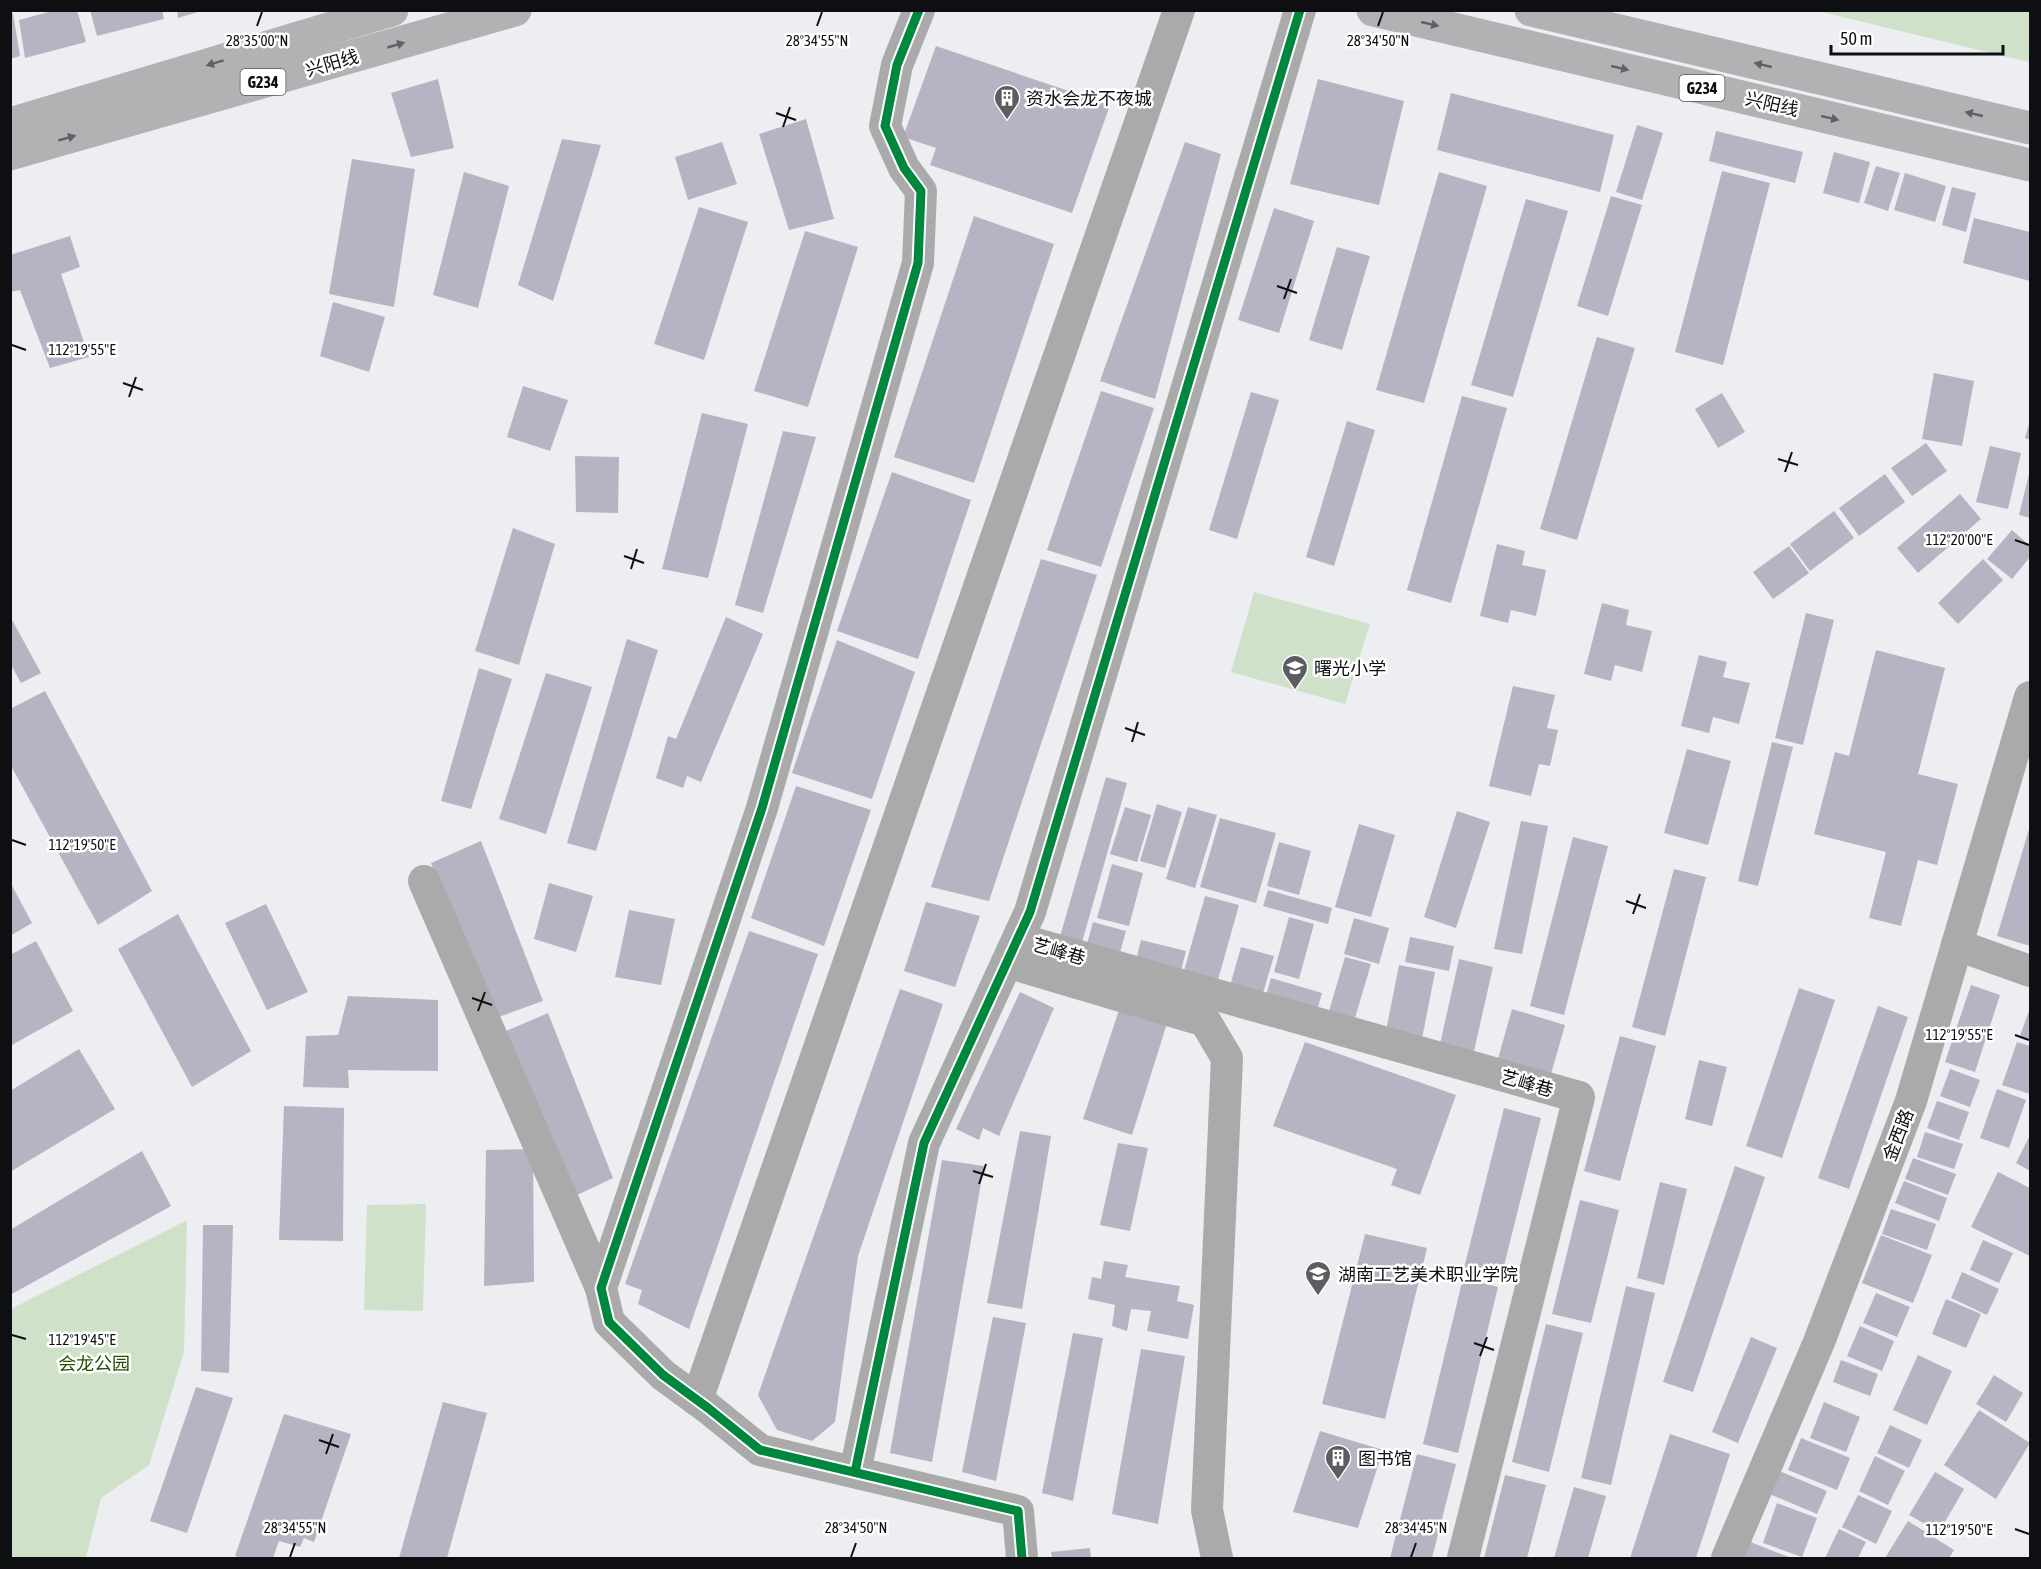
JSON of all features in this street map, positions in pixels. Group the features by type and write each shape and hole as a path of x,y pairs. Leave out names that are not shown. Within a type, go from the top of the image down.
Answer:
{"highway":[{"name":"兴阳线","path":"10,124 392,10"},
{"name":"兴阳线","path":"10,154 515,10"},
{"name":"兴阳线","path":"1373,10 2031,165"},
{"name":"兴阳线","path":"1531,10 2031,128"}],"street":[{"path":"601,1288 762,808 918,263 921,191 904,168 885,126 897,65 919,10"},
{"path":"697,1400 1179,10"},
{"path":"855,1472 924,1143 1030,912 1300,10"},
{"name":"金西路","path":"1727,1558 1819,1342 1911,1101 2031,697"},
{"path":"424,881 601,1288 609,1322 663,1375 760,1450 1018,1511 1023,1558"},
{"path":"1957,945 2031,971"},
{"path":"1012,951 1205,1021 1227,1058 1208,1510 1217,1558"},
{"name":"艺峰巷","path":"1012,951 1579,1097 1463,1558"}],"green space":[{"path":"1818,11 2030,11 2030,62 2003,56"},
{"path":"1254,592 1370,624 1345,704 1231,672"},
{"path":"426,1204 423,1311 364,1310 367,1205"},
{"name":"会龙公园","path":"187,1220 184,1352 149,1465 101,1498 86,1558 11,1558 11,1309"}],"building":[{"path":"56,10 77,10 86,42 25,58 19,20"},
{"path":"90,10 162,10 164,19 97,36"},
{"path":"177,10 201,10 201,11 178,18"},
{"path":"13,13 20,56 10,59 10,14"},
{"name":"资水会龙不夜城","path":"936,46 1110,105 1072,213 930,165 936,148 903,137"},
{"path":"438,79 454,148 411,157 391,93"},
{"path":"1318,79 1404,101 1379,205 1290,184"},
{"path":"1451,93 1614,135 1600,192 1437,150"},
{"path":"806,119 834,219 789,230 759,134"},
{"path":"1637,125 1663,133 1642,200 1616,192"},
{"path":"1716,131 1803,152 1795,183 1709,161"},
{"path":"562,139 601,145 553,301 518,285"},
{"path":"722,142 737,184 688,200 675,157"},
{"path":"1185,142 1221,154 1155,399 1100,381"},
{"path":"1834,152 1870,162 1859,203 1823,193"},
{"path":"352,159 415,169 394,307 329,294"},
{"path":"1876,166 1900,173 1888,211 1864,203"},
{"path":"1722,171 1770,183 1723,365 1675,352"},
{"path":"464,172 509,186 478,308 433,295"},
{"path":"1439,172 1487,186 1424,403 1376,390"},
{"path":"1905,173 1946,186 1935,222 1894,210"},
{"path":"1952,187 1976,193 1966,232 1942,225"},
{"path":"1611,196 1642,205 1608,316 1577,306"},
{"path":"1526,199 1568,211 1513,397 1471,385"},
{"path":"699,207 748,222 704,360 654,344"},
{"path":"1274,208 1314,221 1279,333 1238,320"},
{"path":"974,216 1054,244 974,483 894,457"},
{"path":"1974,218 2030,232 2030,281 1963,263"},
{"path":"805,231 858,247 808,407 754,391"},
{"path":"70,236 80,267 61,274 89,357 50,368 20,290 10,292 10,255"},
{"path":"1337,247 1370,256 1342,350 1309,340"},
{"path":"333,302 385,317 369,372 320,356"},
{"path":"1597,337 1635,348 1577,540 1540,529"},
{"path":"1934,373 1974,381 1962,446 1922,439"},
{"path":"523,386 568,400 550,451 507,437"},
{"path":"1101,391 1154,408 1101,567 1047,550"},
{"path":"1251,392 1279,400 1237,539 1209,530"},
{"path":"1722,393 1745,432 1718,448 1695,409"},
{"path":"1462,396 1507,408 1451,603 1407,590"},
{"path":"702,413 748,424 708,578 662,569"},
{"path":"2030,420 2030,440 2025,438"},
{"path":"1347,421 1375,430 1334,566 1306,557"},
{"path":"783,431 816,437 763,613 735,605"},
{"path":"1926,443 1947,471 1912,496 1891,468"},
{"path":"1990,446 2021,453 2008,509 1976,502"},
{"path":"575,456 619,457 618,513 576,512"},
{"path":"2030,470 2030,518 2019,515"},
{"path":"892,472 971,500 918,659 837,631"},
{"path":"1885,474 1905,502 1859,536 1839,508"},
{"path":"1960,494 1981,519 1918,573 1897,548"},
{"path":"1834,511 1854,538 1810,571 1790,544"},
{"path":"513,528 555,544 519,665 475,651"},
{"path":"2012,530 2030,546 2030,557 2012,579 1987,559"},
{"path":"1497,544 1525,551 1522,565 1546,570 1536,616 1511,610 1508,623 1480,616"},
{"path":"1789,546 1809,573 1773,599 1753,572"},
{"path":"1041,559 1097,575 989,901 931,887"},
{"path":"1983,559 2003,580 1958,624 1938,603"},
{"path":"1602,603 1629,610 1626,625 1652,631 1642,672 1615,665 1611,681 1584,674"},
{"path":"1806,613 1834,620 1803,745 1775,738"},
{"path":"10,616 41,673 21,683 10,663"},
{"path":"726,617 763,634 701,782 687,776 683,788 656,778 668,736 676,739"},
{"path":"627,639 658,650 596,851 567,843"},
{"path":"837,640 915,672 872,799 792,773"},
{"path":"1876,650 1945,668 1918,774 1958,784 1937,865 1918,860 1901,926 1869,918 1886,852 1814,834 1835,752 1849,756"},
{"path":"1699,655 1727,662 1723,677 1750,683 1739,724 1713,717 1709,733 1681,726"},
{"path":"479,668 512,679 471,809 441,801"},
{"path":"546,673 592,687 546,834 499,819"},
{"path":"1513,686 1555,695 1547,728 1558,730 1550,766 1539,764 1531,796 1489,786"},
{"path":"45,691 152,891 98,925 10,764 10,709"},
{"path":"1772,742 1793,747 1758,886 1738,881"},
{"path":"1687,749 1731,761 1708,845 1664,833"},
{"path":"1106,777 1127,783 1079,953 1057,947"},
{"path":"796,786 871,810 824,946 751,918"},
{"path":"1157,804 1182,812 1165,868 1140,861"},
{"path":"1125,807 1151,815 1137,862 1110,854"},
{"path":"1188,807 1217,815 1195,888 1166,879"},
{"path":"1457,811 1490,822 1456,928 1424,917"},
{"path":"1220,818 1276,833 1256,903 1200,887"},
{"path":"1521,821 1548,826 1522,954 1494,949"},
{"path":"1359,824 1395,835 1371,917 1335,907"},
{"path":"2030,826 2030,946 1997,936"},
{"path":"1573,837 1608,846 1564,1015 1530,1006"},
{"path":"481,841 543,1001 493,1019 431,863"},
{"path":"1279,842 1311,851 1299,895 1267,886"},
{"path":"1112,864 1143,873 1129,926 1097,918"},
{"path":"1674,869 1706,877 1665,1036 1632,1027"},
{"path":"10,882 32,923 10,936"},
{"path":"549,883 593,896 576,952 534,939"},
{"path":"1268,890 1332,908 1328,924 1263,906"},
{"path":"1205,896 1239,905 1216,987 1182,978"},
{"path":"926,902 980,916 955,987 904,971"},
{"path":"266,904 308,992 267,1010 225,923"},
{"path":"629,910 675,919 661,985 615,977"},
{"path":"178,914 251,1051 192,1087 118,949"},
{"path":"1289,917 1314,924 1299,979 1274,972"},
{"path":"1354,918 1389,928 1379,964 1344,954"},
{"path":"1093,922 1126,931 1117,963 1084,955"},
{"path":"749,931 818,954 689,1329 638,1304 642,1290 625,1284"},
{"path":"1410,937 1454,946 1449,971 1405,962"},
{"path":"1141,940 1186,951 1179,979 1134,968"},
{"path":"36,941 73,1011 10,1046 10,955"},
{"path":"1241,947 1274,956 1260,1003 1228,993"},
{"path":"1345,957 1371,964 1352,1028 1326,1021"},
{"path":"1459,959 1493,967 1472,1060 1438,1053"},
{"path":"1399,965 1435,972 1421,1044 1385,1036"},
{"path":"1271,978 1322,993 1315,1018 1264,1003"},
{"path":"1971,985 2000,995 1975,1072 1945,1062"},
{"path":"1799,988 1835,1000 1782,1158 1746,1146"},
{"path":"900,989 943,1004 858,1256 835,1422 812,1441 777,1430 758,1395"},
{"path":"1020,992 1054,1008 999,1136 983,1128 979,1140 956,1129"},
{"path":"348,996 438,1000 438,1071 348,1070 349,1088 303,1087 306,1036 338,1035"},
{"path":"1878,1006 1908,1017 1849,1189 1818,1178"},
{"path":"1120,1007 1168,1020 1132,1135 1083,1119"},
{"path":"2030,1008 2030,1040 2020,1036"},
{"path":"1512,1009 1565,1025 1551,1074 1498,1059"},
{"path":"548,1013 613,1178 571,1198 499,1034"},
{"path":"1620,1036 1656,1046 1620,1181 1584,1171"},
{"path":"1305,1042 1456,1095 1420,1195 1391,1185 1397,1169 1273,1126"},
{"path":"2017,1042 2030,1046 2030,1094 2002,1085"},
{"path":"79,1049 115,1109 10,1172 10,1091"},
{"path":"1699,1060 1727,1067 1712,1126 1685,1119"},
{"path":"1950,1069 1980,1080 1970,1107 1940,1096"},
{"path":"1997,1089 2026,1100 2009,1148 1980,1138"},
{"path":"1937,1101 1969,1112 1959,1140 1927,1128"},
{"path":"284,1106 344,1108 343,1241 279,1240"},
{"path":"1504,1108 1541,1118 1501,1278 1464,1268"},
{"path":"1020,1131 1051,1136 1022,1309 987,1303"},
{"path":"1925,1132 1963,1144 1954,1169 1917,1157"},
{"path":"2030,1135 2030,1171 2016,1163"},
{"path":"1118,1143 1148,1148 1130,1231 1100,1225"},
{"path":"533,1149 534,1282 484,1286 486,1150"},
{"path":"142,1151 171,1206 10,1295 10,1230"},
{"path":"1913,1158 1956,1174 1948,1195 1905,1179"},
{"path":"942,1160 984,1166 932,1462 890,1453"},
{"path":"1735,1166 1765,1177 1693,1392 1663,1382"},
{"path":"1998,1172 2030,1188 2030,1256 1971,1227"},
{"path":"1904,1181 1947,1198 1939,1221 1895,1203"},
{"path":"1660,1182 1687,1189 1664,1285 1637,1278"},
{"path":"1580,1200 1619,1210 1591,1323 1552,1314"},
{"path":"1891,1209 1936,1224 1927,1250 1882,1234"},
{"path":"203,1225 233,1225 229,1373 201,1371"},
{"path":"1365,1234 1427,1248 1385,1419 1322,1404"},
{"path":"1881,1235 1932,1255 1913,1303 1862,1283"},
{"path":"1983,1240 2013,1253 1999,1283 1970,1270"},
{"path":"1104,1261 1128,1265 1125,1277 1180,1286 1177,1301 1194,1305 1188,1339 1147,1331 1151,1311 1131,1309 1127,1331 1112,1326 1115,1305 1088,1299 1092,1277 1101,1279"},
{"path":"1962,1272 1999,1289 1987,1315 1951,1298"},
{"path":"1463,1278 1498,1287 1458,1453 1423,1444"},
{"path":"1626,1286 1655,1293 1611,1485 1581,1478"},
{"path":"1876,1293 1910,1307 1897,1337 1863,1323"},
{"path":"1946,1299 1981,1314 1966,1348 1932,1334"},
{"path":"993,1317 1026,1323 996,1481 962,1472"},
{"path":"1546,1324 1583,1333 1549,1472 1512,1462"},
{"path":"1860,1326 1894,1341 1882,1371 1847,1356"},
{"path":"1073,1333 1103,1338 1073,1501 1042,1493"},
{"path":"1751,1337 1777,1348 1738,1443 1712,1432"},
{"path":"1141,1349 1185,1356 1158,1524 1112,1514"},
{"path":"1918,1355 1952,1371 1927,1425 1893,1410"},
{"path":"1841,1360 1878,1374 1870,1396 1833,1382"},
{"path":"1994,1375 2023,1393 2006,1422 1976,1404"},
{"path":"196,1387 233,1398 187,1533 150,1521"},
{"path":"443,1402 487,1413 447,1558 399,1558"},
{"path":"1824,1402 1860,1417 1846,1452 1810,1438"},
{"path":"1979,1410 2030,1443 1996,1499 1944,1465"},
{"path":"284,1414 351,1434 314,1542 304,1538 300,1547 279,1541 273,1558 235,1556"},
{"path":"1890,1425 1922,1440 1909,1468 1877,1453"},
{"name":"图书馆","path":"1320,1431 1383,1450 1358,1528 1293,1512"},
{"path":"1670,1434 1730,1454 1696,1558 1630,1558"},
{"path":"1801,1438 1850,1458 1837,1490 1788,1470"},
{"path":"1417,1454 1456,1464 1432,1558 1390,1558"},
{"path":"1875,1456 1905,1471 1888,1505 1859,1491"},
{"path":"1777,1470 1827,1491 1817,1514 1767,1493"},
{"path":"1935,1472 1964,1489 1939,1532 1909,1515"},
{"path":"1505,1475 1546,1485 1527,1558 1484,1558"},
{"path":"1574,1487 1606,1496 1588,1558 1554,1558"},
{"path":"1858,1495 1892,1511 1876,1544 1842,1527"},
{"path":"1777,1503 1817,1518 1802,1557 1763,1543"},
{"path":"1908,1521 1954,1550 1949,1558 1885,1558"},
{"path":"1839,1529 1866,1542 1858,1558 1825,1558"},
{"path":"1748,1541 1791,1558 1741,1558"},
{"path":"1090,1548 1091,1558 1052,1558 1051,1552"}],"cycle path":[{"path":"919,10 897,65 885,126 904,168 921,191 918,263 762,808 601,1288 609,1322 663,1375 760,1450 1018,1511 1022,1558"},
{"path":"855,1472 924,1143 1030,912 1300,10"}],"place":[{"name":"资水会龙不夜城","path":"1007,121"},
{"name":"曙光小学","path":"1295,691"},
{"name":"湖南工艺美术职业学院","path":"1318,1297"},
{"name":"图书馆","path":"1338,1481"}]}
